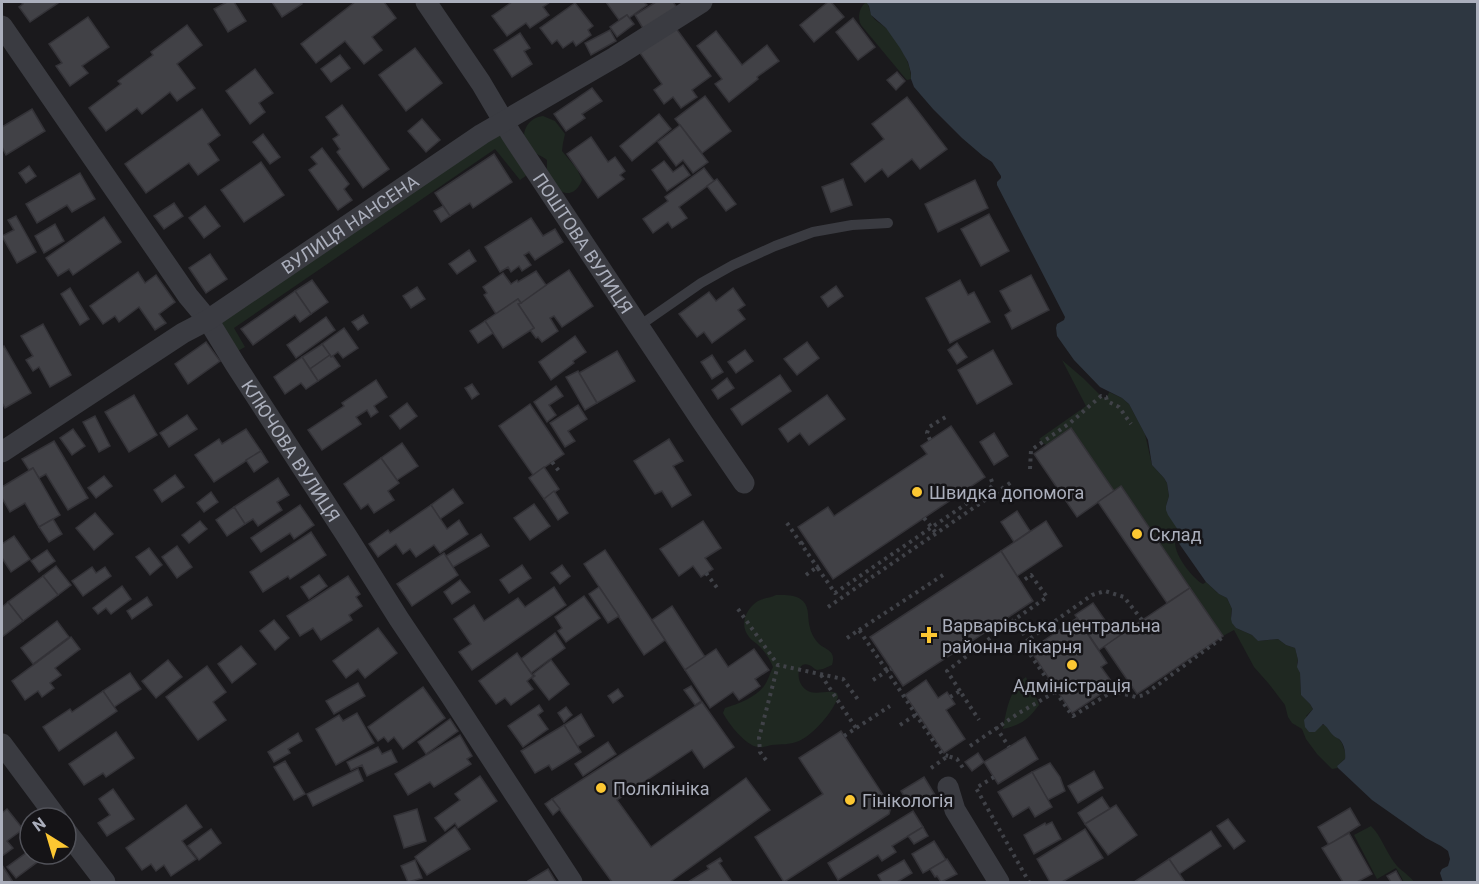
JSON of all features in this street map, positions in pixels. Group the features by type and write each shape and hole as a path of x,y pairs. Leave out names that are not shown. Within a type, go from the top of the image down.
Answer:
{"street":[{"name":"ПОШТОВА ВУЛИЦЯ","path":"426,2 744,483"},
{"name":"ВУЛИЦЯ НАНСЕНА","path":"2,452 183,333 208,320 482,134 615,57 702,2"},
{"name":"КЛЮЧОВА ВУЛИЦЯ","path":"2,26 208,320 399,620 572,882"},
{"path":"2,744 48,806"},
{"path":"948,787 955,810 999,882"},
{"path":"78,847 105,882"}],"lane":[{"path":"639,326 701,283 775,246 813,232 852,225 888,223"}],"path":[{"path":"1030,469 1031,450 1070,423 1101,396 1119,407 1131,424"},
{"path":"930,440 927,433 929,427 949,415"},
{"path":"552,462 559,471"},
{"path":"787,523 835,593 991,487 993,485 991,478"},
{"path":"828,608 1013,481"},
{"path":"924,518 936,533"},
{"path":"801,543 806,540"},
{"path":"806,575 823,564"},
{"path":"706,573 718,589"},
{"path":"847,638 942,575"},
{"path":"979,720 947,671 1047,597 1031,575 1021,582"},
{"path":"1142,620 1124,597 1105,591 1092,595 1028,640 1025,647 1073,716 1113,691 1136,697 1144,695 1223,636"},
{"path":"738,609 778,665 843,679 859,701"},
{"path":"1014,620 1028,640"},
{"path":"859,630 889,670 942,754 957,759"},
{"path":"988,630 992,636"},
{"path":"964,646 969,654"},
{"path":"766,760 760,752 759,738 778,665"},
{"path":"873,680 889,670"},
{"path":"821,675 856,728"},
{"path":"950,697 960,691"},
{"path":"970,746 1019,712 1056,691"},
{"path":"844,736 890,706"},
{"path":"900,725 917,715"},
{"path":"996,727 1009,747"},
{"path":"931,768 948,756"},
{"path":"994,777 976,788 1029,882"}],"shaded area":[{"path":"866,2 1477,2 1477,882 1443,882 1440,873 1448,866 1450,859 1448,851 1372,800 1338,768 1337,766 1345,759 1344,748 1341,741 1323,724 1315,732 1309,732 1305,727 1304,720 1313,709 1301,695 1295,648 1278,639 1258,641 1252,635 1236,628 1232,623 1232,609 1227,598 1206,582 1178,542 1178,530 1166,510 1169,496 1167,483 1152,465 1148,440 1129,404 1100,387 1074,360 1057,336 1057,324 1065,317 997,185 1001,176 992,162 962,138 914,87 908,62 886,28 871,15"},
{"path":"867,2 872,16 886,28 903,52 911,79 905,78 861,25 860,12 862,6"},
{"path":"543,116 555,121 565,134 562,151 577,169 582,180 573,192 562,192 557,189 549,177 547,160 532,151 524,139 528,124 537,117"},
{"path":"500,135 530,173 520,180 495,149 234,328 245,347 234,353 221,321 486,138"},
{"path":"1062,360 1104,399 1107,398 1109,392 1129,404 1145,434 1152,465 1167,483 1169,496 1166,506 1178,530 1178,542 1175,541 1175,546 1189,571 1198,581 1203,584 1206,582 1227,598 1236,628 1252,635 1258,641 1278,639 1295,648 1301,695 1313,709 1306,716 1326,725 1342,743 1346,755 1337,766 1338,768 1332,769 1317,754 1302,729 1292,723 1285,705 1254,667 1234,630 1223,636 1122,487 1114,491 1072,429 1047,446 1039,439 1086,406"},
{"path":"776,595 793,596 803,601 807,607 813,636 833,657 832,665 823,669 817,670 805,664 802,666 799,677 802,685 805,689 816,693 837,693 838,697 827,716 805,738 792,743 760,747 748,743 733,728 723,713 725,708 756,694 768,679 773,667 760,646 748,635 744,625 748,611 754,604"},
{"path":"1026,677 1039,705 1024,721 1003,729 1012,694"},
{"path":"1371,826 1397,866 1414,882 1404,882 1396,868 1377,879 1354,835"}],"building":[{"path":"21,2 58,3 30,22 19,7 23,4"},
{"path":"227,2 234,2 246,21 228,32 214,9"},
{"path":"272,2 300,2 302,4 282,17"},
{"path":"355,2 384,2 396,18 372,37 382,50 364,64 345,41 316,63 301,44"},
{"path":"512,2 550,2 543,7 549,15 530,28 526,23 507,36 492,16"},
{"path":"606,2 644,2 647,5 629,18 627,15 619,20"},
{"path":"656,2 673,2 678,9 644,30 635,15"},
{"path":"831,2 844,17 814,42 800,25"},
{"path":"575,3 593,26 588,30 591,35 576,46 573,41 563,48 557,40 552,44 540,28"},
{"path":"627,15 634,24 617,37 610,27"},
{"path":"88,17 109,47 82,66 88,73 70,86 56,66 62,63 49,44"},
{"path":"853,18 875,47 858,60 836,32"},
{"path":"187,25 202,45 177,64 195,88 177,101 170,92 142,114 137,108 106,131 89,108 121,84 118,81 153,55 151,52"},
{"path":"675,27 711,76 692,90 697,97 681,108 673,97 664,104 654,90 662,84 640,53"},
{"path":"610,30 616,41 591,55 585,43"},
{"path":"716,31 742,65 767,45 779,61 729,102 715,84 722,79 697,46"},
{"path":"520,33 530,48 524,51 532,64 512,77 494,50"},
{"path":"415,48 442,83 406,111 379,75"},
{"path":"340,55 350,68 331,82 321,69"},
{"path":"255,69 273,93 259,103 265,112 250,124 226,91"},
{"path":"897,72 905,81 896,90 887,80"},
{"path":"592,88 602,101 582,114 585,118 566,131 554,114"},
{"path":"705,96 731,131 702,153 675,119"},
{"path":"907,97 947,149 920,169 912,159 888,177 882,169 865,182 851,164 884,139 872,124"},
{"path":"342,105 389,169 363,188 337,152 340,149 333,139 339,135 326,117"},
{"path":"32,109 45,131 6,155 2,147 2,127"},
{"path":"202,109 220,135 208,144 219,160 198,175 189,163 146,193 125,164"},
{"path":"659,114 671,129 632,161 620,146"},
{"path":"422,119 440,140 426,152 408,131"},
{"path":"680,125 708,162 693,173 683,160 676,166 658,142"},
{"path":"263,134 280,157 270,164 253,142"},
{"path":"591,137 608,162 615,157 625,171 620,175 624,179 598,198 567,154"},
{"path":"322,148 349,184 344,189 352,200 338,210 309,170 317,164 311,157"},
{"path":"494,154 512,182 473,208 470,203 450,216 435,193"},
{"path":"664,161 673,172 683,165 690,175 667,191 652,170"},
{"path":"261,162 284,195 244,222 221,190"},
{"path":"29,166 36,176 26,183 19,173"},
{"path":"704,168 714,181 679,207 687,218 672,228 668,222 653,233 643,219 668,201 665,197"},
{"path":"80,173 95,199 72,212 67,205 37,223 26,204"},
{"path":"717,179 736,204 726,211 707,186"},
{"path":"843,179 852,205 831,212 822,187"},
{"path":"975,180 988,208 938,232 925,204"},
{"path":"174,203 183,216 164,229 154,216"},
{"path":"205,206 220,226 204,238 189,218"},
{"path":"443,206 450,216 441,222 434,211"},
{"path":"989,214 1009,251 981,266 961,229"},
{"path":"16,216 36,252 17,263 2,236 14,230 8,220"},
{"path":"104,217 121,242 73,275 69,269 58,276 46,258"},
{"path":"531,218 543,236 555,229 563,242 535,260 529,252 524,255 531,265 522,271 519,266 511,272 508,267 500,272 485,247"},
{"path":"55,224 64,241 44,253 35,236"},
{"path":"469,250 476,261 457,274 449,264"},
{"path":"210,254 227,279 206,293 189,268"},
{"path":"569,270 593,306 562,327 554,316 550,318 558,331 542,342 530,330 534,328 518,304"},
{"path":"536,271 546,285 521,303 518,299 496,314 484,295 487,293 483,287 503,273 511,284"},
{"path":"138,272 145,283 156,275 175,302 159,314 166,323 155,330 139,307 119,322 115,316 103,324 90,306"},
{"path":"1031,275 1049,310 1012,329 1005,315 1011,311 1000,291"},
{"path":"312,280 328,302 311,314 295,291"},
{"path":"960,280 968,295 974,292 990,322 950,343 926,298"},
{"path":"836,286 843,296 828,307 821,297"},
{"path":"417,287 425,299 411,308 403,296"},
{"path":"70,288 89,319 80,325 61,294"},
{"path":"733,288 745,305 738,310 745,319 712,343 704,332 697,337 679,314 709,292 716,301"},
{"path":"295,291 311,314 300,322 295,315 253,345 241,329"},
{"path":"518,299 521,303 518,304 534,328 503,348 485,321"},
{"path":"363,315 368,323 358,330 352,322"},
{"path":"326,317 335,330 296,358 287,345"},
{"path":"485,321 493,333 478,343 470,331"},
{"path":"43,324 71,375 50,387 39,367 33,371 26,360 33,356 21,336"},
{"path":"344,328 358,348 343,358 338,352 331,357 322,344"},
{"path":"575,336 586,352 551,380 539,362"},
{"path":"206,342 220,361 188,384 175,364"},
{"path":"807,342 819,358 797,375 784,359"},
{"path":"957,343 967,357 957,364 948,350"},
{"path":"322,344 330,355 310,369 302,357"},
{"path":"4,346 31,393 5,408 2,403 2,348"},
{"path":"745,350 753,361 736,373 728,362"},
{"path":"993,350 1012,384 977,404 958,370"},
{"path":"617,351 635,381 597,403 579,373"},
{"path":"330,355 340,366 318,381 310,369"},
{"path":"712,355 723,372 712,379 701,362"},
{"path":"302,357 318,381 306,389 301,383 285,394 274,377"},
{"path":"578,371 597,403 585,410 566,377"},
{"path":"780,375 791,391 742,425 731,409"},
{"path":"727,378 734,388 718,399 712,390"},
{"path":"376,380 387,397 374,406 378,412 371,417 367,410 356,417 361,424 322,450 308,430 344,406 342,403"},
{"path":"472,384 479,394 472,399 465,388"},
{"path":"556,386 563,396 549,405 556,415 547,422 534,402"},
{"path":"134,395 157,435 129,452 105,412"},
{"path":"827,395 845,419 809,445 800,433 788,442 779,429"},
{"path":"407,403 417,416 400,429 390,416"},
{"path":"530,404 564,454 533,475 499,426"},
{"path":"578,405 587,419 568,431 575,441 565,447 550,423"},
{"path":"187,415 197,429 169,447 160,433"},
{"path":"95,416 110,446 99,452 83,422"},
{"name":"Швидка допомога","path":"951,426 985,477 833,579 798,527 828,507 834,516 927,454 921,446"},
{"path":"1071,428 1114,491 1077,517 1034,454"},
{"path":"73,429 85,446 72,455 60,438"},
{"path":"246,429 261,451 214,482 195,455 219,439 222,444"},
{"path":"994,433 1008,456 994,465 980,442"},
{"path":"669,439 683,461 673,466 691,495 672,507 662,491 655,494 634,461"},
{"path":"54,441 88,498 68,510 46,474 39,478 33,468 29,470 22,459"},
{"path":"402,443 418,466 397,480 381,458"},
{"path":"261,451 268,462 254,472 246,460"},
{"path":"381,458 399,483 388,491 394,500 374,513 368,504 361,509 344,484"},
{"path":"544,467 559,489 544,499 529,478"},
{"path":"33,468 60,515 39,527 25,503 10,512 2,498 2,487"},
{"path":"175,475 184,487 162,502 154,490"},
{"path":"104,476 112,486 96,498 88,488"},
{"path":"278,478 289,495 277,502 282,510 258,526 253,519 245,524 234,507"},
{"name":"Склад","path":"1121,486 1190,588 1167,603 1098,502"},
{"path":"453,489 463,503 440,519 431,505"},
{"path":"554,491 568,513 558,520 544,499"},
{"path":"211,492 218,502 204,512 197,503"},
{"path":"534,504 550,526 530,540 514,518"},
{"path":"300,505 314,525 294,539 290,533 261,552 251,538"},
{"path":"431,505 447,529 459,520 468,534 440,553 434,545 416,557 410,549 403,554 396,544 378,557 369,544 388,530 390,533"},
{"path":"234,507 245,524 227,536 216,520"},
{"path":"1017,511 1030,531 1014,542 1001,522"},
{"path":"95,513 113,534 94,550 76,528"},
{"path":"53,519 62,534 49,542 39,527"},
{"path":"200,521 207,529 189,543 182,535"},
{"path":"703,521 721,548 705,558 713,569 701,577 693,566 679,576 660,549"},
{"path":"1046,521 1062,546 1017,576 1001,551"},
{"path":"311,532 326,555 290,579 288,576 263,592 250,572"},
{"path":"481,534 489,546 453,567 446,556"},
{"path":"14,536 30,559 11,572 2,558 2,544"},
{"path":"177,546 192,567 177,578 162,557"},
{"path":"149,548 162,565 150,575 136,557"},
{"path":"47,550 55,561 39,572 31,561"},
{"path":"605,550 665,640 644,655 584,564"},
{"path":"1001,551 1033,601 903,686 870,637"},
{"path":"444,553 458,575 412,606 397,584"},
{"path":"522,565 531,578 509,593 500,580"},
{"path":"562,565 570,576 560,584 551,573"},
{"path":"56,566 71,585 58,595 43,576"},
{"path":"92,567 96,573 105,567 111,576 83,596 72,581"},
{"path":"319,575 327,586 309,599 301,587"},
{"path":"43,576 58,595 23,621 8,602"},
{"path":"348,576 360,594 356,597 362,606 349,615 352,620 321,640 313,628 300,636 287,616"},
{"path":"460,580 470,592 452,604 444,592"},
{"path":"122,586 131,599 111,614 106,608 98,614 93,608"},
{"path":"554,587 566,605 472,670 459,652 471,644 454,619 474,605 484,621 518,598 525,607"},
{"path":"599,587 619,616 608,623 589,594"},
{"path":"1190,588 1223,636 1137,694 1104,646"},
{"path":"584,596 600,618 566,642 558,631 562,628 555,617"},
{"path":"147,597 152,605 132,619 127,611"},
{"path":"8,602 23,621 2,637 2,607"},
{"path":"1093,603 1113,632 1123,625 1126,631 1099,650 1075,615"},
{"path":"672,606 705,657 685,670 652,620"},
{"name":"Адміністрація","path":"1077,618 1107,663 1101,667 1114,685 1072,713 1030,650"},
{"path":"274,620 289,638 275,650 260,631"},
{"path":"57,621 69,637 33,664 21,648"},
{"path":"378,628 397,653 365,678 358,669 346,678 333,661"},
{"path":"555,633 565,648 531,673 521,659"},
{"path":"71,637 80,649 55,668 61,675 50,683 54,688 42,697 38,691 25,700 12,681"},
{"path":"241,646 256,664 232,683 218,664"},
{"path":"716,649 728,667 754,649 769,670 755,679 760,686 739,700 733,692 710,708 685,670"},
{"path":"517,653 533,676 527,681 533,689 511,705 505,698 496,704 479,681"},
{"path":"168,660 182,677 156,698 142,681"},
{"path":"551,660 569,684 549,700 532,678 535,676 533,674"},
{"path":"207,666 226,692 213,702 226,720 198,740 166,697"},
{"path":"130,673 141,689 114,707 103,691"},
{"path":"926,680 938,698 947,692 955,704 946,710 965,739 944,753 905,695"},
{"path":"358,683 365,696 334,714 326,701"},
{"path":"691,686 701,701 695,705 684,690"},
{"path":"423,687 445,718 403,749 394,737 388,742 384,737 378,741 368,727"},
{"path":"618,689 623,696 613,703 608,696"},
{"path":"103,691 117,711 59,751 43,727 70,709 72,712"},
{"name":"Поліклініка","path":"702,702 734,747 704,768 692,750 617,800 651,847 746,778 770,810 670,882 612,882 552,799"},
{"path":"539,705 543,711 538,715 548,729 523,747 508,726"},
{"path":"566,707 572,715 564,722 558,713"},
{"path":"357,713 374,743 336,765 316,729 339,715 343,721"},
{"path":"581,714 594,736 577,747 564,725"},
{"path":"450,719 458,731 426,754 418,742"},
{"path":"564,725 581,752 552,770 549,765 535,773 521,751"},
{"name":"Гінікологія","path":"841,731 891,807 889,814 784,882 755,837 823,794 799,758"},
{"path":"116,732 134,758 106,777 103,773 84,785 69,764"},
{"path":"298,733 302,741 288,749 290,753 274,762 268,752"},
{"path":"460,735 472,756 467,759 471,764 434,787 430,782 408,795 395,774"},
{"path":"1025,737 1038,759 998,784 984,762"},
{"path":"608,742 616,754 583,776 575,764"},
{"path":"378,747 382,754 391,750 397,762 367,776 362,765 351,770 347,762"},
{"path":"978,753 984,762 972,771 965,762"},
{"path":"285,761 305,794 294,800 274,767"},
{"path":"1050,763 1060,777 1065,791 1048,800 1032,772"},
{"path":"358,769 363,781 313,806 307,794"},
{"path":"1094,771 1103,788 1078,803 1068,786"},
{"path":"1032,772 1052,807 1035,817 1029,807 1013,817 998,792"},
{"path":"480,776 497,801 458,828 455,823 445,831 435,818 460,800 455,794"},
{"path":"924,777 935,795 912,809 901,791"},
{"path":"113,789 134,819 107,836 98,823 110,815 99,799"},
{"path":"1102,797 1110,809 1085,824 1078,813"},
{"path":"552,799 560,809 553,815 545,804"},
{"path":"186,805 202,827 182,841 196,859 171,876 164,865 156,871 151,864 142,870 126,848"},
{"path":"1116,805 1137,835 1108,855 1085,824"},
{"path":"1350,808 1360,825 1329,845 1318,827"},
{"path":"7,809 18,823 18,833 7,841 13,848 2,856 2,813"},
{"path":"417,809 426,841 404,848 394,816"},
{"path":"913,811 923,827 892,846 896,852 882,861 878,855 838,880 828,863"},
{"path":"1228,819 1245,841 1234,849 1217,826"},
{"path":"1052,822 1061,839 1034,854 1024,835 1045,823 1046,825"},
{"path":"455,827 470,849 427,875 415,857"},
{"path":"923,827 928,836 914,844 908,836"},
{"path":"211,829 221,843 199,860 188,846"},
{"path":"1085,829 1103,858 1062,882 1050,882 1037,859"},
{"path":"1211,831 1221,846 1179,874 1169,859"},
{"path":"1349,833 1372,874 1357,882 1343,882 1322,848"},
{"path":"934,841 946,860 923,873 912,854"},
{"path":"720,858 722,861 719,863 732,882 688,882 709,869 707,866"},
{"path":"18,859 18,866 32,866 16,878 7,867"},
{"path":"947,859 957,874 941,882 930,869"},
{"path":"1169,859 1185,882 1134,882"},
{"path":"415,860 422,878 408,882 401,866"},
{"path":"904,860 912,873 897,882 882,882 878,875"},
{"path":"2,865 13,882 2,882"},
{"path":"548,869 556,882 528,881"},
{"path":"1396,871 1402,882 1391,882 1387,876"}],"place":[{"name":"Швидка допомога","path":"917,492"},
{"name":"Склад","path":"1137,534"},
{"name":"Варварівська центральна районна лікарня","path":"929,635"},
{"name":"Адміністрація","path":"1072,665"},
{"name":"Поліклініка","path":"601,788"},
{"name":"Гінікологія","path":"850,800"}]}
